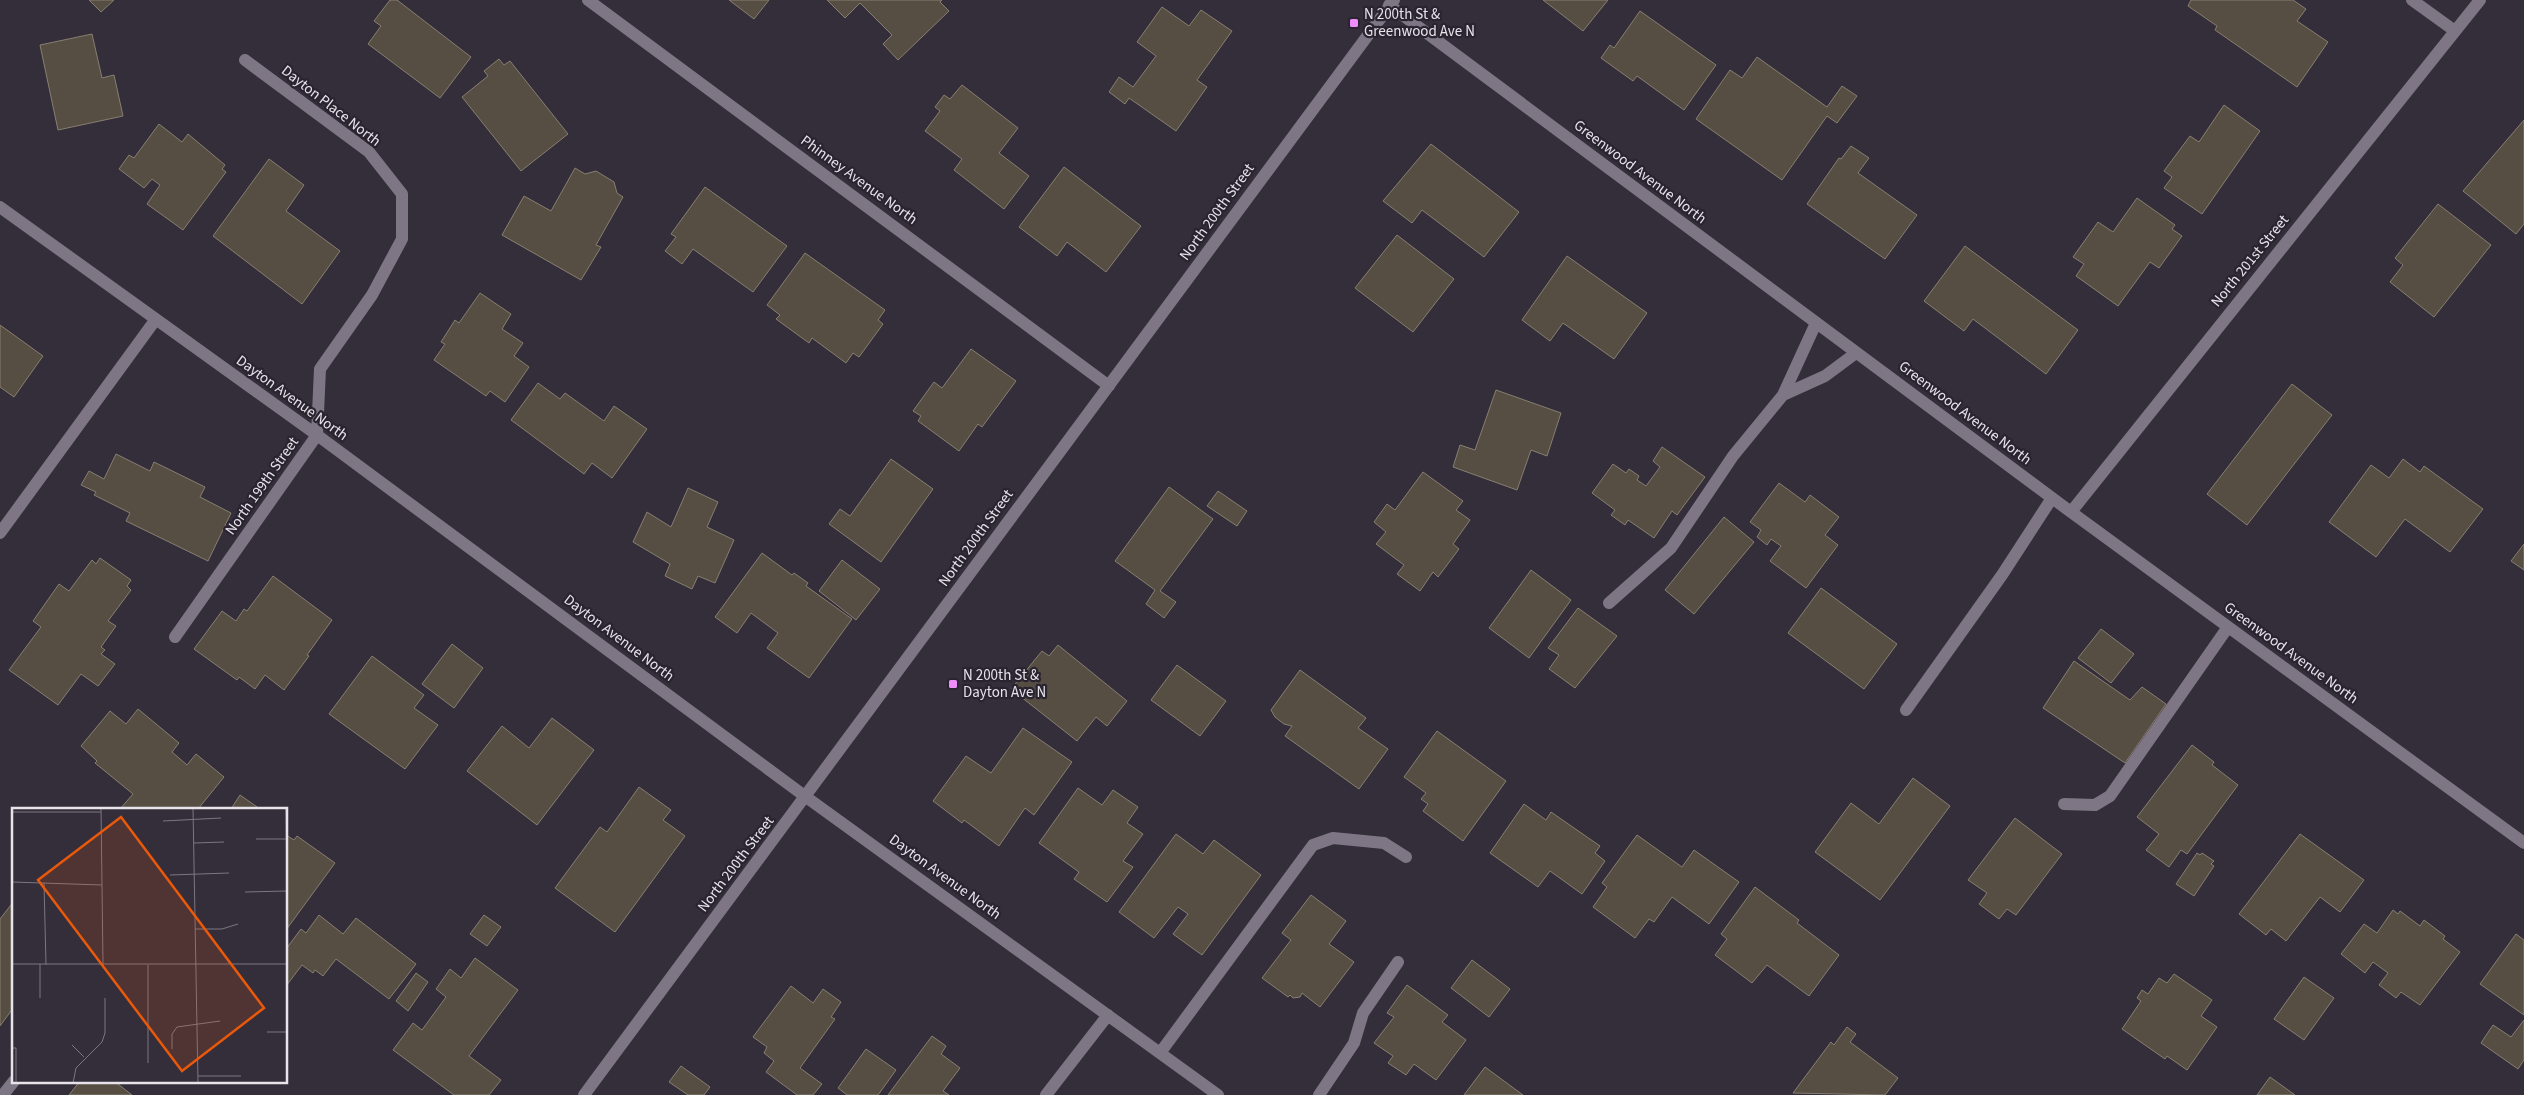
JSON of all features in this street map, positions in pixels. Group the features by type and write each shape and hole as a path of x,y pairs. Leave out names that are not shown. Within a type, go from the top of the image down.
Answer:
{"street":[{"name":"Phinney Avenue North","path":"588,0 1110,386"},
{"path":"2412,0 2455,30"},
{"name":"North 201st Street","path":"2071,512 2480,0"},
{"name":"North 200th Street","path":"584,1095 1392,3"},
{"name":"Greenwood Avenue North","path":"1392,3 1856,353 2524,844"},
{"name":"Dayton Place North","path":"245,60 369,152 402,194 402,239"},
{"name":"Dayton Avenue North","path":"0,207 317,435 806,797 1218,1095"},
{"name":"North 199th Street","path":"175,637 317,435 320,369 372,295 402,239"},
{"path":"0,533 156,319"},
{"path":"1609,603 1671,548 1733,456 1783,395 1816,323"},
{"path":"1783,395 1826,376 1856,353"},
{"path":"1906,710 2002,575 2052,498"},
{"path":"2064,804 2095,805 2110,796 2228,627"},
{"path":"1160,1053 1313,844 1333,838 1384,843 1406,857"},
{"path":"1319,1095 1354,1043 1363,1013 1398,962"},
{"path":"1046,1095 1108,1015"},
{"path":"3,1095 13,1082"}],"building":[{"path":"89,0 114,0 101,12"},
{"path":"390,0 397,0 471,57 440,98 368,44 381,26 374,21"},
{"path":"729,0 769,0 754,19"},
{"path":"827,0 942,0 940,2 949,11 898,60 883,44 892,35 860,3 845,18"},
{"path":"1543,0 1608,0 1583,31"},
{"path":"2191,0 2293,0 2306,9 2297,21 2328,42 2297,87 2215,30 2217,26 2188,6"},
{"path":"1162,7 1189,26 1201,10 1232,31 1197,80 1207,87 1176,131 1129,98 1125,104 1109,92 1119,77 1133,87 1156,56 1137,42"},
{"path":"1640,11 1716,65 1684,110 1637,76 1633,81 1601,58 1610,45 1614,48"},
{"path":"92,34 102,78 114,75 123,116 58,130 40,45"},
{"path":"1757,57 1827,107 1842,86 1857,96 1837,123 1827,116 1782,180 1696,119 1730,70 1742,78"},
{"path":"499,59 504,65 510,61 568,134 521,171 462,97 488,76 484,71"},
{"path":"962,85 1018,128 999,153 1029,176 1004,209 954,170 962,159 925,131 940,111 935,107 944,95 950,99"},
{"path":"2224,105 2260,131 2202,214 2164,188 2172,177 2164,171 2190,136 2199,142"},
{"path":"2524,120 2524,224 2516,234 2463,191"},
{"path":"159,124 182,142 188,134 225,165 222,169 226,172 183,230 147,204 160,185 152,179 144,188 119,169 129,155 134,158"},
{"path":"1431,144 1519,212 1484,257 1422,210 1412,223 1383,201"},
{"path":"1851,146 1869,158 1858,173 1917,215 1885,259 1807,204 1839,158 1841,159"},
{"path":"269,159 304,185 286,211 340,251 302,304 213,236"},
{"path":"1064,167 1141,226 1106,272 1067,242 1057,256 1019,227"},
{"path":"575,168 585,174 596,171 614,182 617,193 623,197 596,245 601,247 581,280 502,235 524,196 551,211"},
{"path":"705,187 787,246 753,292 693,249 682,264 665,251 676,237 671,234"},
{"path":"2137,198 2175,225 2172,229 2182,236 2159,268 2150,262 2118,306 2076,276 2084,264 2073,257 2098,222 2113,232"},
{"path":"2438,204 2491,245 2434,317 2390,282 2403,265 2395,258"},
{"path":"1397,235 1454,279 1413,332 1355,288"},
{"path":"1965,246 2078,330 2046,374 1973,319 1964,331 1924,301"},
{"path":"805,253 885,310 878,320 883,324 859,357 853,353 846,363 812,338 809,343 776,319 780,315 767,305"},
{"path":"1567,256 1647,313 1614,359 1563,323 1550,341 1522,320"},
{"path":"480,293 511,314 502,329 523,343 514,356 529,367 505,402 490,391 486,396 434,360 445,344 441,342 455,320 459,323"},
{"path":"0,325 43,356 14,397 0,387"},
{"path":"971,349 1016,381 982,427 978,424 959,451 918,421 921,416 913,411 934,382 942,388"},
{"path":"538,383 560,399 565,393 604,421 614,406 647,429 612,478 592,463 584,474 511,420"},
{"path":"2292,384 2332,415 2247,525 2207,494"},
{"path":"1496,390 1561,413 1547,456 1531,450 1517,490 1453,467 1460,445 1475,450"},
{"path":"1662,447 1705,477 1677,515 1672,511 1654,538 1628,520 1625,525 1611,515 1615,510 1592,493 1613,464 1626,473 1629,469 1639,476 1637,480 1646,486 1660,467 1653,461"},
{"path":"116,454 150,471 154,462 205,487 200,497 231,513 208,561 126,521 130,513 94,495 96,492 81,485 89,471 104,479"},
{"path":"891,459 933,489 881,562 829,524 840,509 850,516"},
{"path":"2403,459 2420,472 2424,466 2483,509 2450,552 2405,519 2376,557 2329,522 2371,465 2389,478"},
{"path":"1423,472 1463,501 1456,510 1470,520 1453,544 1459,549 1438,577 1433,572 1420,591 1397,574 1404,565 1376,544 1386,532 1374,522 1387,504 1395,510"},
{"path":"1779,483 1805,502 1810,495 1839,517 1825,535 1838,545 1806,588 1770,561 1781,546 1771,539 1767,545 1757,537 1761,530 1750,522"},
{"path":"1169,487 1213,519 1160,591 1176,602 1164,618 1146,604 1155,590 1115,561"},
{"path":"688,488 718,502 707,527 734,540 715,583 698,576 692,589 665,576 670,564 633,542 647,512 671,527"},
{"path":"1218,491 1247,511 1237,526 1207,506"},
{"path":"1724,517 1754,542 1694,614 1665,590"},
{"path":"2524,544 2524,570 2511,561"},
{"path":"762,553 792,575 794,573 808,583 806,586 852,619 809,678 767,648 778,633 751,613 737,633 715,617"},
{"path":"100,558 131,580 127,586 131,590 108,621 116,626 101,647 105,650 101,654 115,664 98,686 81,674 58,705 9,670 41,627 33,621 59,584 69,591 92,560 96,564"},
{"path":"842,560 880,589 856,620 819,591"},
{"path":"1531,570 1571,600 1529,658 1489,628"},
{"path":"273,576 332,620 284,690 265,675 255,689 239,677 237,680 194,649 222,611 236,621 244,609 247,611"},
{"path":"1821,588 1897,644 1864,689 1788,633"},
{"path":"1578,608 1617,636 1575,688 1549,669 1559,655 1548,648"},
{"path":"2101,629 2134,654 2111,683 2078,658"},
{"path":"452,644 483,668 454,708 422,684"},
{"path":"1058,645 1127,701 1107,726 1096,717 1077,741 1011,689 1042,651 1049,656"},
{"path":"372,656 424,695 414,708 438,725 405,769 329,714"},
{"path":"2074,661 2130,700 2142,687 2166,704 2125,763 2043,708"},
{"path":"1177,665 1226,701 1200,736 1151,700"},
{"path":"1300,670 1366,718 1358,728 1388,749 1359,789 1285,736 1292,726 1284,724 1275,717 1271,710"},
{"path":"138,709 179,743 172,752 187,765 196,754 224,777 199,808 121,808 133,794 95,763 97,761 81,746 110,711 126,724"},
{"path":"552,718 594,750 537,825 467,771 502,726 529,748"},
{"path":"1023,728 1072,762 1034,815 1025,808 999,846 964,820 962,823 933,801 966,756 991,773"},
{"path":"1437,731 1506,781 1463,841 1423,811 1428,804 1421,799 1426,793 1404,777"},
{"path":"2192,745 2214,762 2212,765 2238,785 2187,854 2181,850 2169,867 2146,850 2159,834 2137,817"},
{"path":"1913,778 1950,806 1880,900 1815,852 1851,803 1879,824"},
{"path":"639,787 671,810 663,820 685,836 615,932 555,888 600,827 607,832"},
{"path":"1078,788 1102,805 1113,790 1138,807 1127,823 1143,834 1123,861 1133,867 1107,902 1074,879 1079,872 1039,843"},
{"path":"240,795 259,808 232,808"},
{"path":"1524,804 1546,820 1551,812 1600,846 1595,853 1605,861 1582,894 1550,871 1538,887 1490,853"},
{"path":"2015,818 2062,854 2016,915 2007,909 1999,919 1979,904 1987,893 1968,880"},
{"path":"1176,834 1203,854 1214,840 1261,875 1202,955 1173,934 1188,914 1178,907 1154,938 1119,912"},
{"path":"2300,834 2364,880 2340,912 2320,897 2286,941 2271,929 2266,935 2239,914"},
{"path":"1637,835 1682,867 1694,850 1739,882 1709,924 1672,897 1654,922 1649,919 1635,938 1593,907 1607,887 1602,883"},
{"path":"288,836 294,840 297,836 335,863 288,927"},
{"path":"2197,853 2200,855 2202,853 2214,861 2211,864 2214,866 2194,896 2176,884"},
{"path":"1755,887 1799,920 1797,923 1839,955 1809,996 1767,965 1752,983 1715,955 1727,939 1721,934"},
{"path":"1311,895 1346,921 1329,944 1354,962 1320,1007 1302,993 1300,997 1293,998 1290,995 1288,997 1262,978 1291,940 1282,933"},
{"path":"12,904 12,1010 0,1026 0,919"},
{"path":"2393,910 2398,914 2400,911 2420,926 2424,920 2445,936 2443,939 2460,952 2420,1005 2401,992 2396,998 2379,985 2388,973 2373,962 2365,973 2341,954 2364,924 2377,933"},
{"path":"319,915 343,934 356,918 416,964 389,999 336,959 323,976 315,970 313,973 302,965 288,983 288,946 301,929 306,933"},
{"path":"484,915 501,927 487,946 470,934"},
{"path":"2516,934 2524,940 2524,1015 2480,984"},
{"path":"475,958 518,990 469,1056 501,1080 489,1095 454,1095 393,1050 413,1023 422,1030 446,997 436,989 450,969 461,978"},
{"path":"1472,960 1510,989 1489,1017 1451,988"},
{"path":"416,973 428,982 408,1011 396,1001"},
{"path":"2174,974 2212,1000 2201,1016 2217,1027 2187,1070 2167,1056 2165,1059 2122,1029 2141,1001 2137,998 2142,990 2148,994 2159,978 2167,983"},
{"path":"2304,977 2334,998 2304,1040 2274,1019"},
{"path":"1407,985 1448,1015 1442,1022 1466,1040 1436,1080 1414,1064 1406,1075 1388,1063 1393,1056 1374,1043 1394,1017 1387,1013"},
{"path":"791,986 813,1003 823,989 841,1002 831,1017 835,1019 800,1068 822,1084 813,1095 797,1095 766,1072 774,1061 764,1053 767,1047 753,1037"},
{"path":"2524,1020 2524,1060 2518,1069 2481,1043 2493,1025 2511,1037"},
{"path":"1847,1027 1856,1034 1850,1042 1898,1078 1885,1095 1793,1093 1831,1042 1834,1045"},
{"path":"932,1036 946,1046 941,1054 960,1068 943,1091 949,1095 888,1095"},
{"path":"866,1049 896,1070 878,1095 847,1095 838,1088"},
{"path":"681,1066 710,1087 704,1095 688,1095 669,1082"},
{"path":"1485,1067 1523,1095 1464,1095"},
{"path":"2270,1077 2295,1095 2257,1095"},
{"path":"79,1082 115,1082 132,1095 69,1095"}],"place":[{"name":"N 200th St & Greenwood Ave N","path":"1354,23"},
{"name":"N 200th St & Dayton Ave N","path":"953,684"}]}
